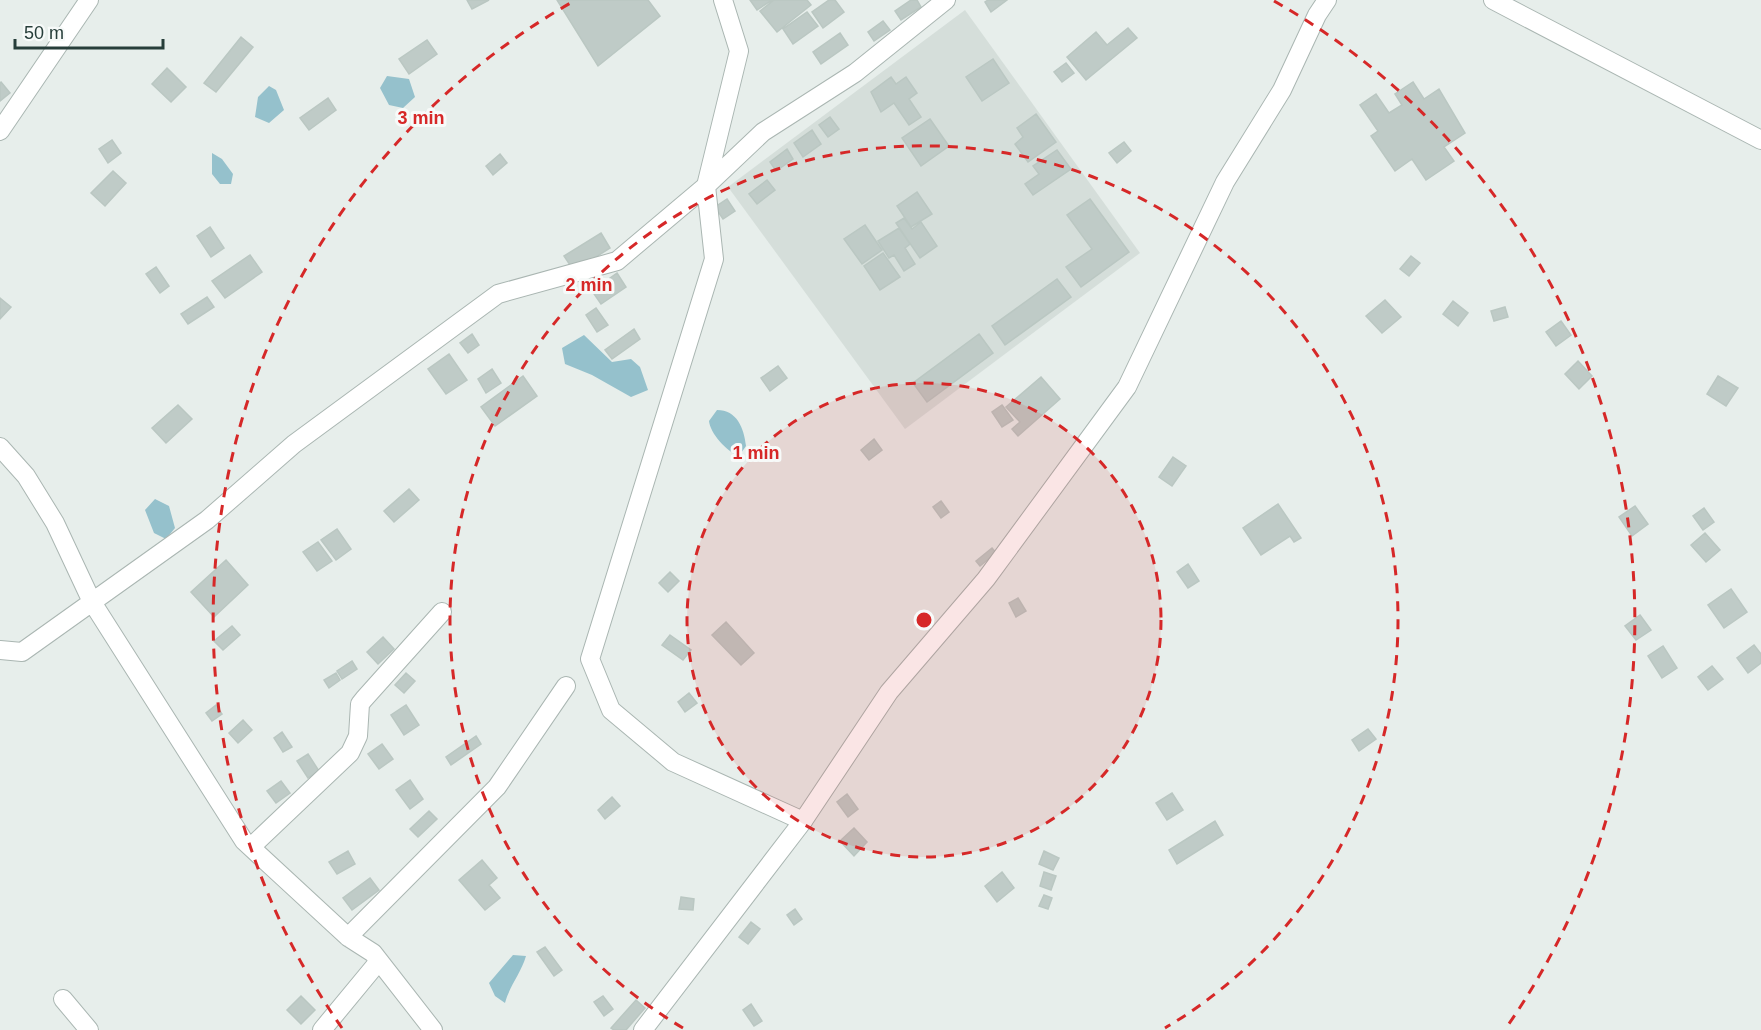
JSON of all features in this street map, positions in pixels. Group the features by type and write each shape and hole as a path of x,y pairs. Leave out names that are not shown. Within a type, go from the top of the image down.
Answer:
{"street":[{"path":"0,131 89,0"},
{"path":"723,0 739,51 706,186 714,259 591,659 611,710 673,762 803,821"},
{"path":"0,650 22,652 207,520 294,444 498,294 617,261 706,186 763,132 855,73 946,0"},
{"path":"643,1030 803,821 889,692 986,579 1127,387 1225,182 1282,90 1317,15 1328,0"},
{"path":"1492,0 1761,140"},
{"path":"0,447 26,476 55,523 92,602 244,841 348,937 373,953 433,1030"},
{"path":"251,847 350,753 358,736 360,704 363,699 442,612"},
{"path":"348,937 497,787 566,686"},
{"path":"322,1030 379,961"},
{"path":"63,999 89,1030"}],"shaded area":[{"path":"965,10 1140,253 905,429 728,187"}],"water":[{"path":"387,76 409,79 415,97 403,108 389,105 380,88"},
{"path":"269,86 276,90 284,110 269,123 255,117 258,97"},
{"path":"212,153 222,159 233,174 231,184 220,184 212,174"},
{"path":"584,335 612,362 631,359 640,367 648,390 631,397 592,375 565,364 562,348"},
{"path":"717,410 730,413 741,427 746,446 739,456 724,446 712,431 709,421"},
{"path":"155,499 169,506 175,528 166,539 154,533 145,510"},
{"path":"513,955 526,956 505,1003 495,996 489,983"}],"building":[{"path":"467,0 489,0 472,9"},
{"path":"557,0 648,0 660,16 598,66"},
{"path":"750,0 772,0 757,10"},
{"path":"774,0 807,0 811,5 777,32 760,11"},
{"path":"829,0 835,0 844,12 823,28 812,12"},
{"path":"911,0 917,0 921,7 901,20 895,11"},
{"path":"1007,0 991,12 985,2"},
{"path":"807,12 818,26 793,44 783,29"},
{"path":"883,21 890,30 874,41 868,32"},
{"path":"1128,28 1137,38 1086,80 1067,57 1096,32 1107,45"},
{"path":"840,33 848,45 821,64 813,52"},
{"path":"241,37 253,47 216,92 204,83"},
{"path":"427,40 437,54 409,74 399,59"},
{"path":"993,59 1009,83 982,101 966,77"},
{"path":"1066,63 1074,73 1062,82 1054,72"},
{"path":"167,68 186,87 171,102 152,84"},
{"path":"891,77 896,84 906,77 917,93 909,99 921,117 909,125 894,103 881,112 871,92"},
{"path":"1413,82 1424,99 1439,89 1465,133 1444,147 1454,161 1426,180 1412,159 1395,171 1371,136 1378,131 1360,105 1376,94 1389,113 1402,105 1395,94"},
{"path":"0,83 10,93 0,101"},
{"path":"328,98 336,110 309,130 300,118"},
{"path":"1036,114 1056,142 1028,162 1015,144 1023,137 1017,128"},
{"path":"830,117 839,129 828,137 819,125"},
{"path":"930,119 949,146 921,166 902,138"},
{"path":"812,130 821,144 803,157 794,143"},
{"path":"112,140 121,153 108,163 99,149"},
{"path":"1124,142 1131,151 1117,163 1109,153"},
{"path":"787,149 793,159 776,171 770,162"},
{"path":"1057,150 1071,169 1033,195 1025,184 1039,174 1033,166"},
{"path":"500,154 507,163 493,175 486,166"},
{"path":"113,171 126,183 105,206 91,193"},
{"path":"767,180 775,190 757,204 749,194"},
{"path":"917,192 932,214 911,227 897,206"},
{"path":"727,199 735,211 723,219 715,207"},
{"path":"1090,199 1129,252 1081,287 1066,267 1092,249 1067,215"},
{"path":"904,218 912,229 921,222 937,246 920,258 896,223"},
{"path":"865,225 882,250 862,264 844,239"},
{"path":"210,227 224,248 211,257 197,236"},
{"path":"899,228 910,244 905,248 915,264 904,271 894,255 889,258 878,241"},
{"path":"601,233 610,248 574,271 564,256"},
{"path":"883,253 900,277 880,290 864,266"},
{"path":"250,255 262,272 225,298 212,281"},
{"path":"1411,256 1420,263 1409,276 1400,269"},
{"path":"156,267 169,286 160,293 146,274"},
{"path":"617,273 626,287 601,304 592,291"},
{"path":"1057,279 1071,297 1005,345 992,326"},
{"path":"207,297 214,307 188,324 181,314"},
{"path":"0,298 11,307 0,319"},
{"path":"1385,300 1401,317 1382,333 1366,316"},
{"path":"1453,301 1468,313 1458,326 1443,314"},
{"path":"1505,307 1508,317 1494,321 1491,311"},
{"path":"596,308 608,325 597,332 586,315"},
{"path":"1561,321 1571,335 1556,346 1546,332"},
{"path":"634,329 640,339 612,359 605,350"},
{"path":"472,334 479,345 468,353 460,343"},
{"path":"979,334 993,353 927,402 913,383"},
{"path":"449,354 467,380 446,394 428,369"},
{"path":"1578,361 1592,376 1579,389 1565,374"},
{"path":"778,366 787,378 770,391 761,378"},
{"path":"492,369 501,383 486,393 478,379"},
{"path":"523,376 537,396 495,426 481,407"},
{"path":"1718,376 1738,388 1726,406 1707,394"},
{"path":"1041,377 1060,399 1018,436 1012,429 1020,422 1006,407"},
{"path":"178,405 192,419 166,443 152,428"},
{"path":"1002,405 1013,420 1002,427 992,412"},
{"path":"874,439 882,450 869,460 861,450"},
{"path":"1173,457 1186,466 1172,486 1159,477"},
{"path":"409,489 419,500 394,522 384,511"},
{"path":"941,501 949,512 941,518 933,507"},
{"path":"1278,504 1301,538 1294,542 1290,536 1261,555 1243,528"},
{"path":"1635,506 1648,524 1632,536 1619,517"},
{"path":"1704,508 1714,522 1703,530 1693,516"},
{"path":"337,529 351,549 336,560 321,540"},
{"path":"1705,533 1720,550 1706,562 1691,545"},
{"path":"318,542 332,561 317,571 303,552"},
{"path":"992,548 996,553 980,566 976,561"},
{"path":"226,560 248,585 214,617 191,592"},
{"path":"1188,564 1199,581 1188,588 1177,572"},
{"path":"670,572 679,581 668,592 659,583"},
{"path":"1731,589 1747,612 1724,628 1708,605"},
{"path":"1018,598 1026,611 1016,617 1009,603"},
{"path":"1640,615 1651,630 1636,640 1625,626"},
{"path":"726,622 754,653 741,665 712,635"},
{"path":"232,626 240,635 223,650 214,641"},
{"path":"670,635 691,650 683,660 662,645"},
{"path":"383,637 394,649 378,664 367,652"},
{"path":"1754,645 1761,654 1761,663 1748,673 1737,658"},
{"path":"1663,646 1677,668 1662,678 1648,656"},
{"path":"352,661 357,669 342,679 337,671"},
{"path":"1712,666 1723,679 1708,690 1698,677"},
{"path":"336,673 340,680 329,688 324,680"},
{"path":"406,673 415,681 404,693 395,685"},
{"path":"689,693 697,703 685,712 678,702"},
{"path":"216,705 222,714 212,721 206,713"},
{"path":"406,705 419,725 404,735 391,715"},
{"path":"243,720 252,730 238,743 229,733"},
{"path":"1368,729 1376,739 1359,751 1352,740"},
{"path":"282,732 292,747 283,752 274,738"},
{"path":"476,736 481,744 451,765 446,757"},
{"path":"382,744 393,759 379,769 368,754"},
{"path":"308,754 319,771 308,778 297,761"},
{"path":"410,780 423,799 410,809 396,790"},
{"path":"281,781 290,793 276,803 267,791"},
{"path":"1172,793 1183,810 1167,820 1156,803"},
{"path":"847,794 858,809 848,817 837,802"},
{"path":"612,797 620,806 605,819 598,810"},
{"path":"429,811 437,819 418,837 410,829"},
{"path":"1215,821 1223,835 1177,864 1169,850"},
{"path":"854,828 867,842 854,856 840,841"},
{"path":"348,851 355,864 337,874 329,862"},
{"path":"1044,851 1059,858 1053,870 1039,864"},
{"path":"482,860 497,878 489,885 500,898 485,910 459,880"},
{"path":"1002,872 1014,888 997,902 985,886"},
{"path":"1044,872 1056,876 1051,890 1040,886"},
{"path":"370,878 379,890 352,910 343,898"},
{"path":"1044,895 1052,898 1048,909 1039,906"},
{"path":"681,897 694,899 693,910 679,909"},
{"path":"795,909 802,919 794,925 787,915"},
{"path":"751,922 760,929 748,944 739,937"},
{"path":"545,947 562,970 554,976 537,952"},
{"path":"301,996 315,1010 301,1024 287,1010"},
{"path":"603,996 613,1009 604,1016 594,1002"},
{"path":"636,1000 645,1008 626,1030 611,1028"},
{"path":"751,1004 762,1021 754,1026 743,1010"}]}
